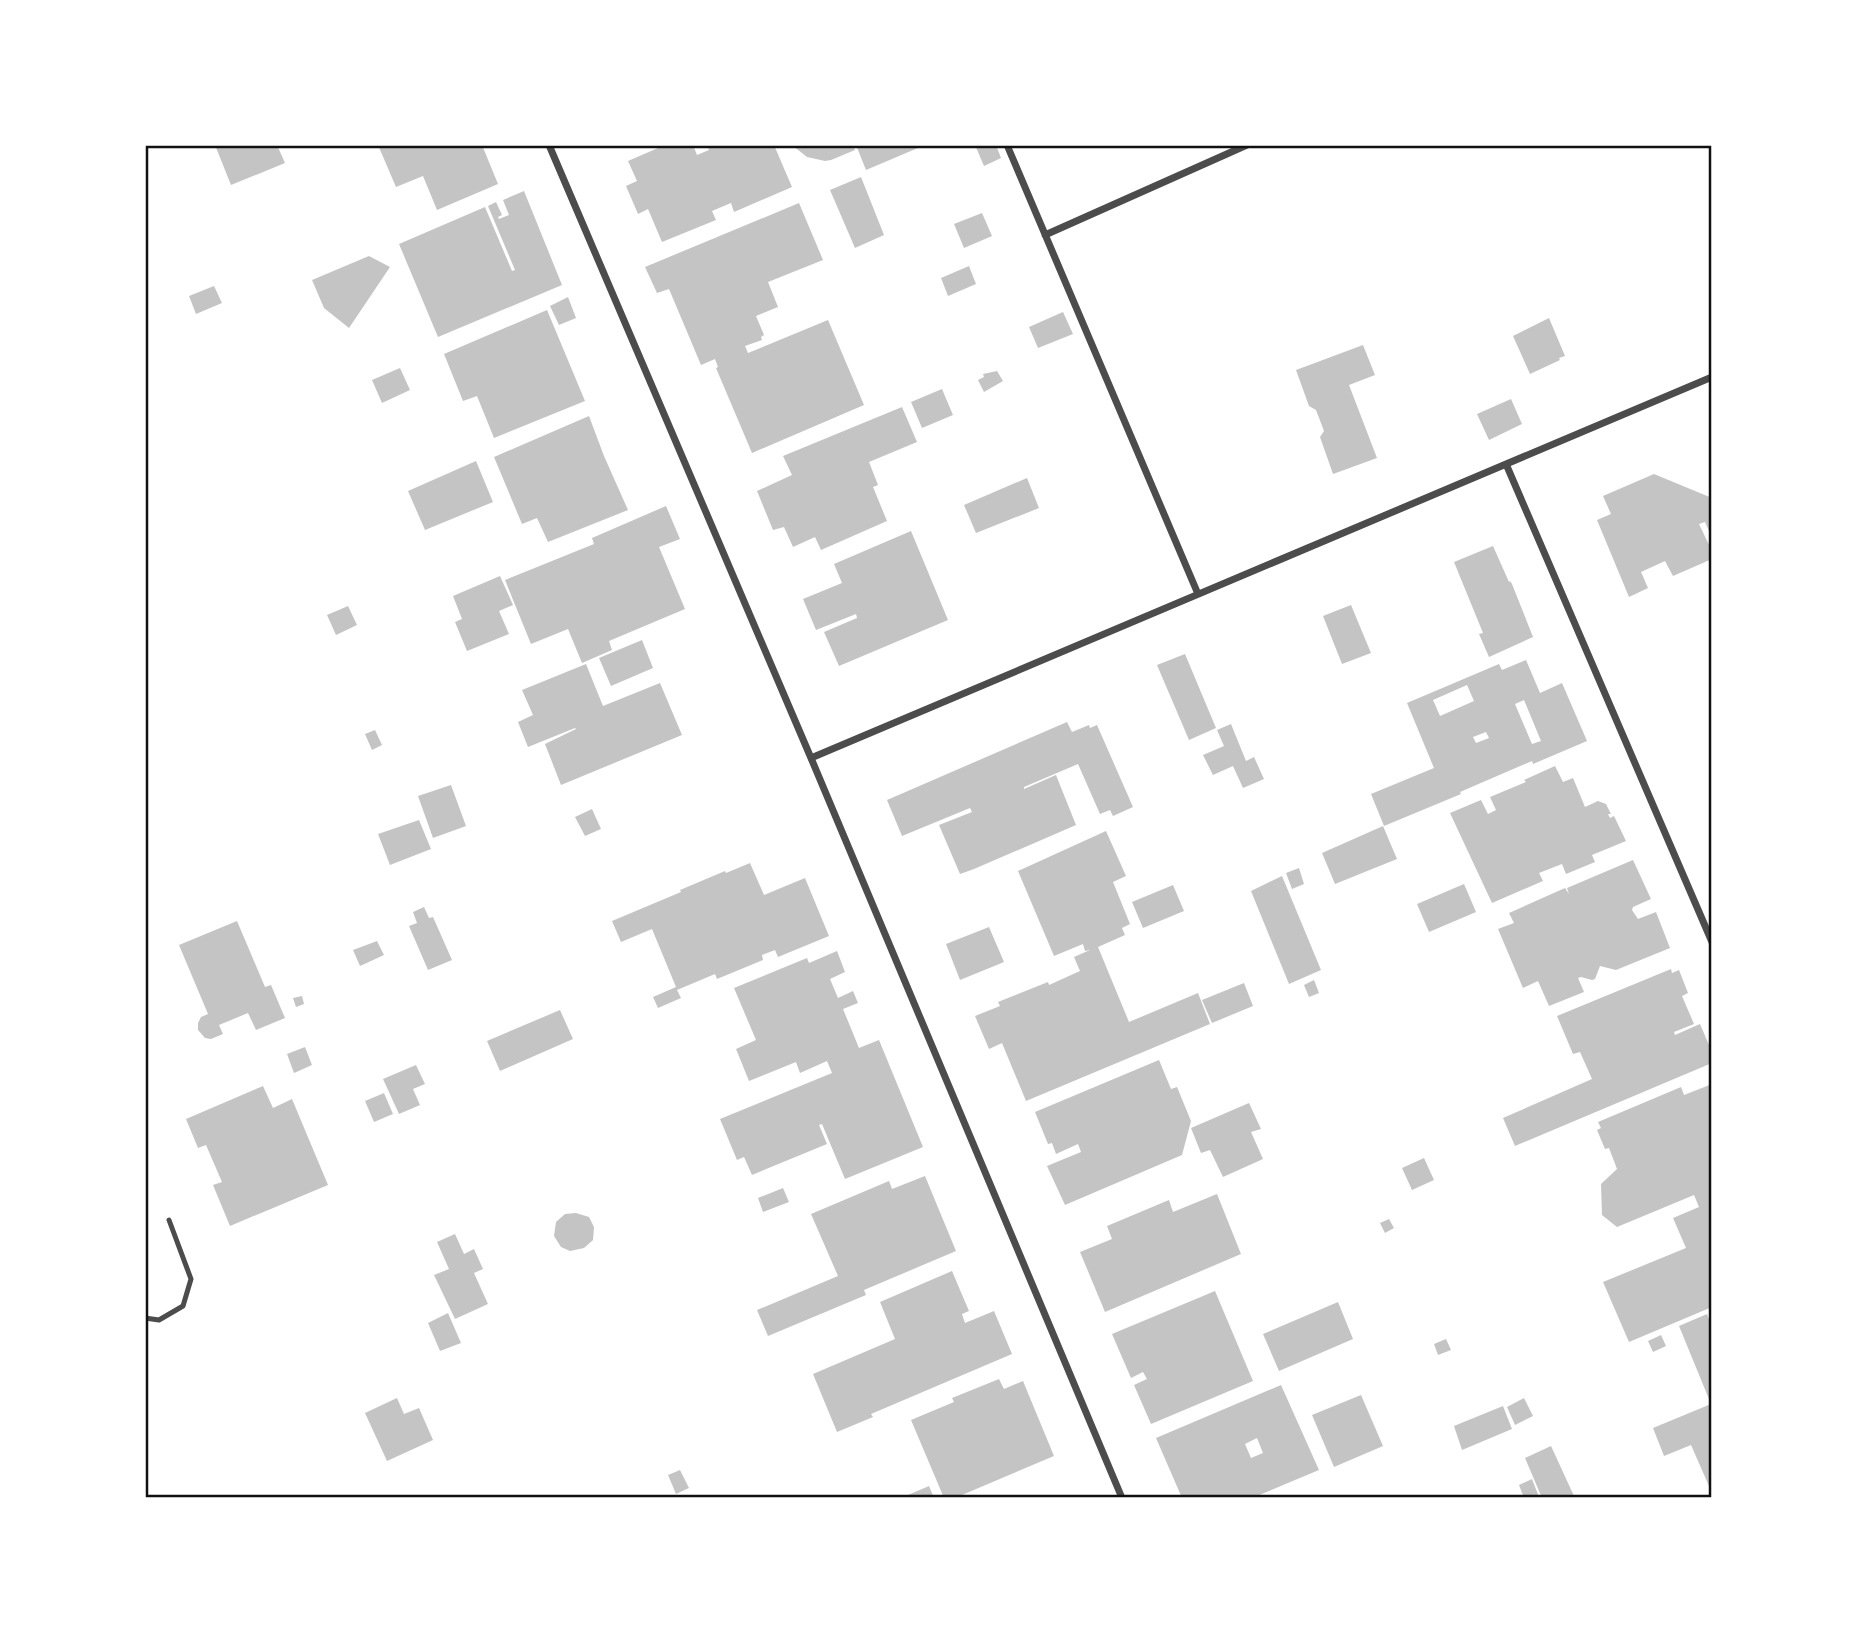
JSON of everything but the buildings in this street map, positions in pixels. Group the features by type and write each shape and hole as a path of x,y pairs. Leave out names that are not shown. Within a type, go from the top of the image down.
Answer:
{"street":[{"path":"549,145 811,758 1122,1498"},
{"path":"1007,145 1198,594"},
{"path":"1045,235 1247,145"},
{"path":"811,758 1712,377"},
{"path":"1506,464 1712,942"}],"lane":[{"path":"145,1318 159,1321 183,1306 191,1279 169,1220"}]}
